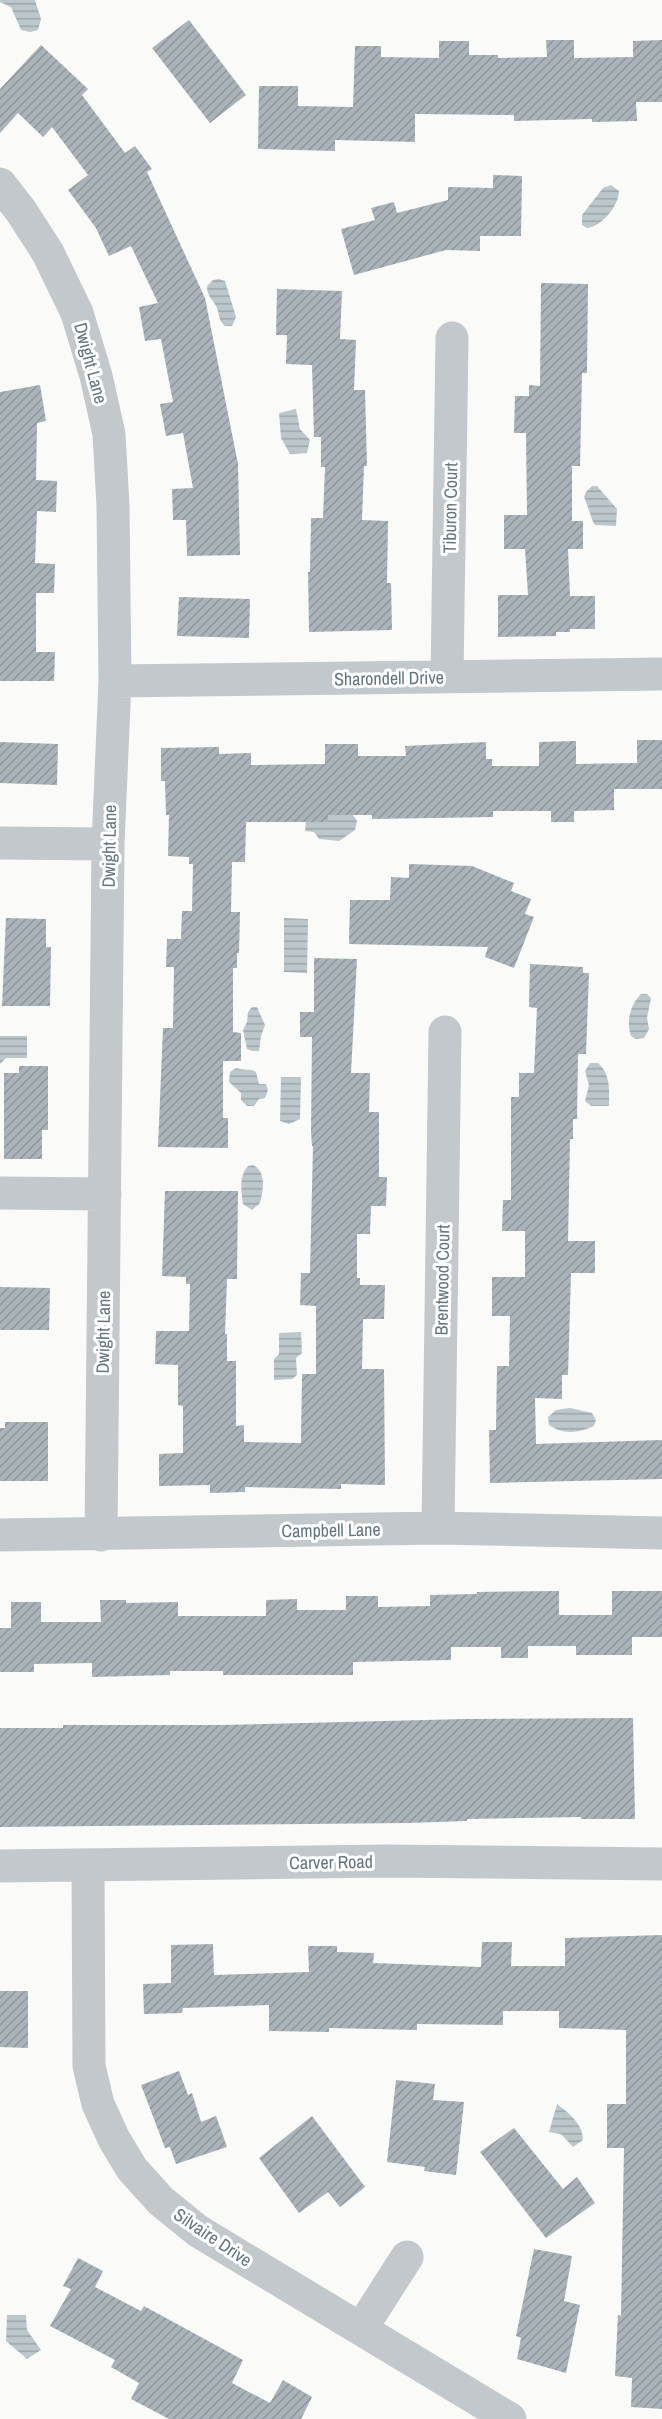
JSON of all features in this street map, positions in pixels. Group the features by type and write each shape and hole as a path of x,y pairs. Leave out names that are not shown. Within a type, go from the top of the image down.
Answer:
{"street":[{"name":"Dwight Lane","path":"0,184 21,211 48,253 77,313 96,376 109,434 113,506 115,681 108,844 101,1534"},
{"name":"Tiburon Court","path":"447,677 452,338"},
{"name":"Sharondell Drive","path":"115,681 662,674"},
{"path":"0,843 108,844"},
{"name":"Brentwood Court","path":"438,1528 446,1032"},
{"path":"0,1193 105,1194"},
{"name":"Campbell Lane","path":"0,1535 438,1528 662,1533"},
{"name":"Carver Road","path":"0,1866 385,1861 662,1864"},
{"name":"Silvaire Drive","path":"88,1865 88,2066 98,2104 114,2139 132,2169 161,2201 198,2231 510,2419"},
{"path":"362,2329 407,2257"}],"shaded area":[{"path":"0,0 35,0 41,19 38,30 30,32 21,30 11,7"},
{"path":"611,185 619,191 613,209 598,224 587,228 582,225 582,215 603,188"},
{"path":"213,280 225,281 236,317 232,326 225,326 221,322 217,308 208,293 207,286"},
{"path":"296,409 300,429 310,440 307,453 290,454 281,438 279,413"},
{"path":"592,486 597,486 617,509 616,526 595,525 584,497"},
{"path":"328,814 353,815 357,821 355,830 339,841 319,839 314,832 305,831 306,822"},
{"path":"284,918 308,919 307,973 284,972"},
{"path":"641,994 647,994 651,998 647,1018 649,1029 644,1038 636,1039 631,1036 629,1019 634,1003"},
{"path":"252,1007 257,1007 265,1025 259,1051 247,1049 243,1030 248,1012"},
{"path":"0,1036 27,1036 27,1058 6,1058 0,1064"},
{"path":"590,1063 598,1063 605,1072 609,1106 591,1106 585,1101 589,1085 585,1071"},
{"path":"236,1068 256,1072 259,1084 266,1084 268,1090 265,1098 259,1099 254,1106 247,1106 241,1100 241,1093 229,1082 230,1072"},
{"path":"281,1077 301,1077 300,1119 289,1124 280,1121"},
{"path":"253,1165 260,1172 263,1187 260,1203 252,1210 243,1204 241,1184 245,1170 248,1166"},
{"path":"301,1332 302,1353 296,1358 297,1375 292,1379 274,1380 274,1359 279,1354 279,1333"},
{"path":"570,1408 592,1413 596,1420 594,1426 571,1432 549,1425 548,1417 556,1410"},
{"path":"557,2104 581,2129 583,2140 573,2147 561,2134 549,2132"},
{"path":"7,2315 26,2315 27,2330 41,2350 27,2359 6,2341"}],"building":[{"path":"189,20 246,95 210,123 152,48"},
{"path":"546,40 574,40 574,58 633,57 633,41 662,40 662,102 636,102 637,121 592,122 592,119 514,121 514,115 415,114 415,142 335,140 335,151 258,149 259,86 298,86 298,106 353,107 355,46 381,46 381,57 439,58 439,41 469,41 469,55 498,55 498,58 547,57"},
{"path":"41,45 88,89 82,95 125,153 135,146 152,169 147,172 205,298 238,464 240,555 187,556 186,520 173,520 172,489 193,488 183,433 166,436 160,404 173,402 161,339 145,341 139,307 158,303 131,246 109,256 96,228 68,190 88,175 52,127 43,137 18,113 0,133 0,89"},
{"path":"493,175 522,176 521,236 480,236 480,251 446,250 354,275 341,229 375,220 371,208 394,202 397,213 448,200 448,187 493,188"},
{"path":"541,283 588,284 587,373 582,373 580,466 572,466 572,521 583,521 583,549 568,549 570,596 595,596 595,629 570,629 570,632 556,632 556,636 498,637 498,595 528,595 525,549 504,549 504,515 527,515 526,433 514,433 515,396 529,396 529,385 540,386"},
{"path":"277,289 342,291 340,339 356,340 354,390 365,390 367,466 364,466 362,520 388,521 387,583 391,583 392,630 309,632 308,572 310,572 311,518 323,518 325,467 321,467 321,437 314,437 312,365 286,364 287,335 276,335"},
{"path":"40,385 46,421 37,423 36,480 57,481 56,512 37,511 35,563 55,564 54,593 36,593 36,652 55,652 54,681 0,681 0,392"},
{"path":"179,597 250,599 249,638 177,636"},
{"path":"637,740 662,740 662,789 614,789 614,810 574,811 574,822 551,822 551,811 493,811 493,817 372,819 372,815 328,815 328,822 246,822 245,862 232,862 231,912 240,912 239,953 237,953 237,968 233,968 233,1032 241,1033 241,1061 223,1061 223,1118 228,1118 228,1148 158,1147 163,1028 173,1028 174,967 166,967 167,939 181,939 182,911 192,911 193,864 189,864 189,857 168,856 169,815 166,815 165,781 161,781 161,748 219,747 219,754 251,753 251,765 325,764 325,744 358,744 358,756 406,756 405,746 486,742 486,759 492,759 492,766 539,766 539,742 576,741 576,764 637,763"},
{"path":"0,742 58,744 57,785 0,783"},
{"path":"409,864 472,866 514,883 511,891 531,899 525,914 534,917 514,968 485,957 488,947 349,944 350,900 390,900 391,877 409,878"},
{"path":"6,918 46,919 46,947 51,947 50,1006 2,1006"},
{"path":"314,958 357,959 351,1073 370,1073 369,1112 379,1112 379,1177 387,1177 386,1206 371,1206 370,1234 357,1234 357,1278 360,1278 360,1285 385,1285 384,1319 363,1319 362,1369 384,1369 385,1485 341,1484 341,1489 245,1487 245,1492 210,1493 210,1485 159,1486 159,1454 183,1453 183,1406 178,1405 178,1365 155,1364 156,1331 189,1331 190,1284 186,1284 186,1277 162,1276 165,1191 238,1191 237,1279 227,1279 225,1334 227,1334 227,1361 236,1361 236,1426 244,1425 244,1442 301,1443 302,1374 316,1374 316,1306 300,1305 301,1273 310,1273 313,1146 311,1132 312,1037 300,1037 300,1012 314,1012"},
{"path":"530,964 583,967 583,973 589,973 586,1054 578,1054 577,1119 573,1119 573,1139 570,1139 568,1241 595,1241 595,1273 571,1273 568,1375 562,1375 562,1399 535,1398 536,1444 662,1440 662,1479 490,1483 489,1430 496,1430 497,1366 509,1366 510,1316 492,1316 492,1277 525,1277 525,1231 502,1231 503,1200 511,1200 511,1097 519,1097 519,1073 534,1073 537,1008 529,1007"},
{"path":"19,1066 48,1066 48,1130 42,1130 42,1159 4,1159 4,1073 19,1073"},
{"path":"0,1287 50,1288 49,1330 0,1330"},
{"path":"5,1422 48,1422 48,1481 0,1481 0,1428 5,1428"},
{"path":"559,1591 559,1615 612,1615 612,1591 662,1591 662,1637 632,1637 632,1655 576,1655 576,1646 528,1646 528,1658 501,1658 501,1647 451,1647 451,1660 353,1662 353,1675 223,1675 223,1671 170,1671 170,1675 92,1677 92,1663 34,1664 34,1672 0,1672 0,1628 11,1628 11,1602 41,1602 41,1622 101,1622 100,1600 126,1600 126,1603 178,1602 178,1616 266,1616 266,1600 297,1599 297,1610 346,1610 346,1596 378,1596 378,1607 430,1606 430,1595"},
{"path":"633,1718 635,1819 581,1819 581,1817 467,1819 467,1821 407,1823 0,1827 0,1728 63,1728 63,1725 221,1725 465,1719"},
{"path":"662,1935 662,2409 631,2407 632,2378 615,2376 618,2315 621,2316 624,2148 607,2148 607,2104 626,2104 626,2030 559,2028 559,2011 503,2011 503,2025 417,2024 417,2030 329,2028 329,2032 269,2031 269,2005 183,2008 182,2013 144,2014 143,1984 171,1983 171,1945 213,1944 214,1975 309,1972 308,1946 337,1946 337,1952 374,1953 373,1963 481,1967 482,1942 512,1942 511,1966 565,1966 565,1938"},
{"path":"0,1991 28,1991 28,2048 0,2047"},
{"path":"179,2071 188,2095 192,2093 201,2122 216,2116 227,2147 176,2164 170,2147 165,2148 141,2085"},
{"path":"396,2080 435,2084 433,2100 464,2102 456,2175 424,2171 425,2167 387,2162"},
{"path":"312,2116 365,2187 340,2207 328,2192 299,2213 259,2158"},
{"path":"514,2128 563,2189 577,2177 595,2203 546,2238 480,2152"},
{"path":"534,2249 572,2256 564,2301 580,2305 566,2373 517,2359 521,2338 516,2336"},
{"path":"78,2258 103,2271 95,2287 141,2311 144,2306 243,2360 232,2383 270,2403 283,2380 312,2397 301,2419 169,2419 131,2399 139,2383 111,2367 115,2360 50,2326 71,2289 63,2286"}]}
